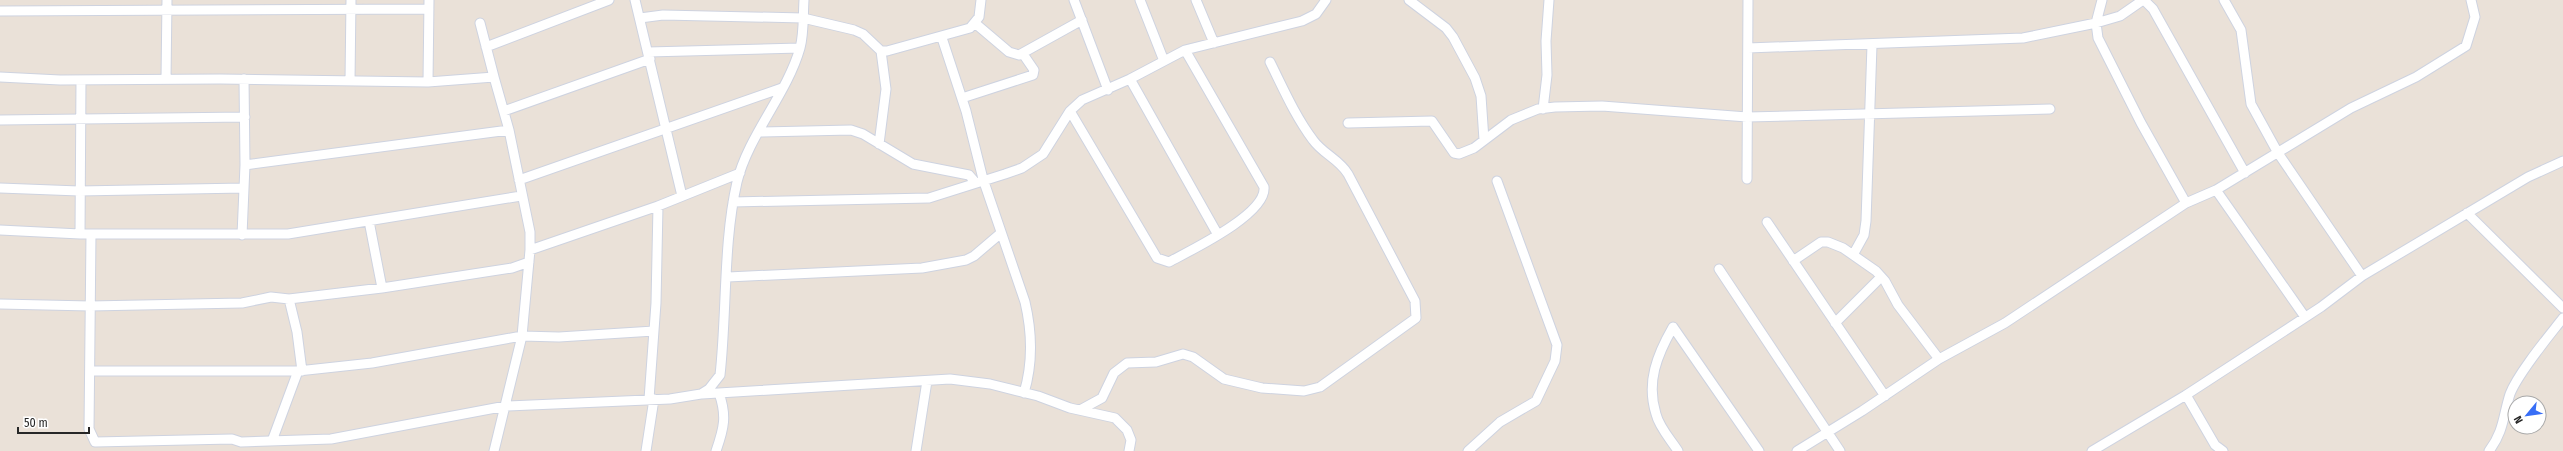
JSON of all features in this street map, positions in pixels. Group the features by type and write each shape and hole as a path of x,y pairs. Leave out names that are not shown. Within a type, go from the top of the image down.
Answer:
{"street":[{"path":"166,79 167,0"},
{"path":"486,47 609,0"},
{"path":"635,0 667,128 682,196"},
{"path":"701,394 709,390 720,375 733,202 740,172 782,88 800,48 804,0"},
{"path":"881,51 905,48 963,32 976,24 979,17 981,0"},
{"path":"1074,0 1108,90"},
{"path":"1140,0 1164,61"},
{"path":"1196,0 1214,43"},
{"path":"733,202 922,198 1022,168 1043,154 1070,111 1082,100 1108,90 1185,50 1302,20 1316,14 1326,0"},
{"path":"1409,0 1446,28 1456,42 1475,78 1481,96 1484,140"},
{"path":"1542,109 1547,75 1546,40 1549,0"},
{"path":"1747,179 1748,0"},
{"path":"2102,0 2096,23 2101,45 2141,123 2186,203"},
{"path":"1748,48 1872,45 2023,38 2096,23 2120,16 2144,0 2153,9 2245,173"},
{"path":"2224,0 2241,30 2251,104 2278,153 2362,276"},
{"path":"1797,451 1885,396 1939,359 2005,323 2186,203 2216,190 2351,108 2416,77 2466,46 2475,17 2471,0"},
{"path":"0,11 167,12 351,5 429,4 428,82"},
{"path":"350,81 351,5"},
{"path":"640,18 663,15 803,18 854,30 863,34 881,51 886,88 879,144"},
{"path":"976,24 1009,52 1019,55 1082,20"},
{"path":"480,23 509,130 521,196 530,232 530,250 522,336 494,451"},
{"path":"942,38 962,98 979,181 1001,233 1025,302 1029,323 1030,374 1024,393"},
{"path":"1853,255 1864,235 1866,221 1872,45"},
{"path":"504,111 649,55 800,48"},
{"path":"1070,111 1157,258 1169,262 1218,235 1259,206 1263,199 1264,187 1185,50"},
{"path":"962,98 1033,75 1034,70 1023,54"},
{"path":"1080,410 1102,398 1114,373 1127,364 1156,362 1183,354 1193,357 1224,379 1262,388 1304,391 1320,387 1416,318 1414,300 1348,174 1335,158 1314,142 1301,122 1270,62"},
{"path":"0,77 81,80 244,79 428,82 494,77"},
{"path":"242,235 245,165 244,79"},
{"path":"1130,79 1218,235"},
{"path":"80,234 79,191 81,80"},
{"path":"519,180 782,88"},
{"path":"1348,123 1432,121 1454,153 1459,154 1474,148 1511,120 1542,109 1602,106 1747,117 1869,115 2050,109"},
{"path":"0,120 245,117"},
{"path":"245,165 509,130"},
{"path":"759,132 851,130 863,134 913,164 969,175 979,181"},
{"path":"2092,451 2186,395 2305,317 2362,276 2528,177 2563,161"},
{"path":"530,250 658,206 740,172"},
{"path":"1468,451 1500,422 1536,401 1555,362 1557,345 1497,181"},
{"path":"0,188 79,191 244,188"},
{"path":"2216,190 2305,317"},
{"path":"0,230 80,234 288,234 521,196"},
{"path":"646,451 652,399 658,206"},
{"path":"2467,214 2563,308"},
{"path":"369,221 382,288"},
{"path":"1767,222 1885,396"},
{"path":"728,276 922,268 953,264 974,256 1001,233"},
{"path":"91,234 89,428 94,442 232,439 240,447 272,441 331,438 506,406 652,399 719,392 950,379 1024,393 1080,410 1106,415 1122,423 1131,440 1129,451"},
{"path":"1793,261 1821,242 1828,242 1853,255 1881,277 1927,346 1939,359"},
{"path":"0,304 90,306 242,303 271,297 289,299 382,288 512,268 529,262"},
{"path":"1719,269 1826,433 1840,451"},
{"path":"1835,322 1881,277"},
{"path":"272,441 300,371 298,332 289,299"},
{"path":"2489,451 2503,429 2511,393 2541,346 2563,318"},
{"path":"1678,451 1656,416 1651,386 1653,369 1673,327 1759,451"},
{"path":"90,371 300,371 372,363 522,336 559,338 654,331"},
{"path":"916,451 927,381"},
{"path":"716,451 724,425 725,411 719,392"},
{"path":"2186,395 2215,445 2223,451"}]}
